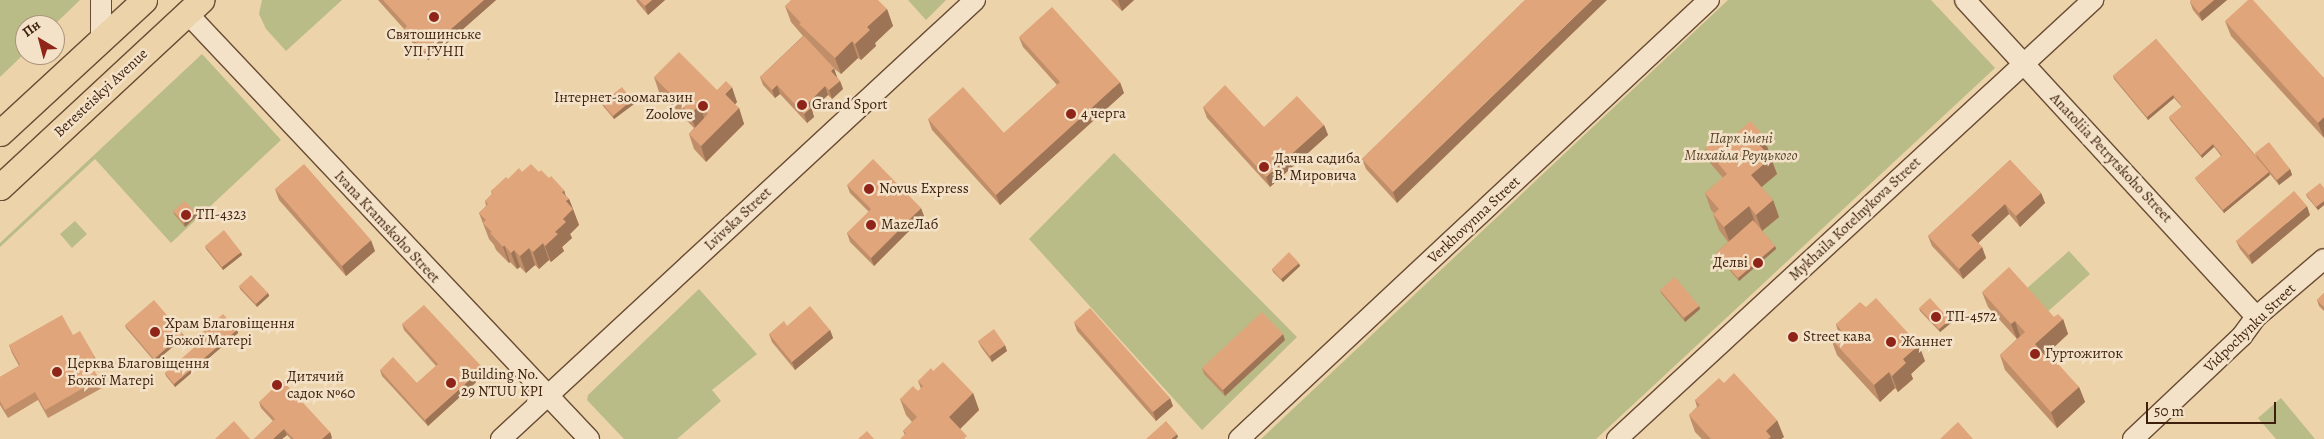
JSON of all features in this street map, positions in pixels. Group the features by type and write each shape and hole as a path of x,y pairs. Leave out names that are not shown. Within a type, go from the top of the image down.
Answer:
{"main road":[{"path":"0,133 144,0"},
{"name":"Beresteiskyi Avenue","path":"0,187 194,7"}],"street":[{"path":"101,0 101,40"},
{"name":"Lvivska Street","path":"501,439 975,0"},
{"name":"Verkhovynna Street","path":"1239,439 1709,0"},
{"name":"Anatoliia Petrytskoho Street","path":"1965,0 2256,317"},
{"name":"Mykhaila Kotelnykova Street","path":"1617,439 2093,0"},
{"name":"Ivana Kramskoho Street","path":"194,7 589,439"},
{"name":"Vidpochynku Street","path":"2133,439 2242,336 2256,317 2324,259"}],"green space":[{"path":"0,0 80,0 64,15 15,15 15,63 0,77"},
{"path":"262,0 342,0 286,51 266,29 259,14"},
{"path":"908,0 946,0 926,20"},
{"name":"Парк імені Михайла Реуцького","path":"1728,0 1931,0 1995,68 1596,439 1261,439"},
{"path":"202,54 281,140 171,243 95,159 0,247 0,243"},
{"path":"1114,153 1297,337 1202,430 1029,239"},
{"path":"75,221 87,234 72,248 60,234"},
{"path":"2069,251 2090,274 2045,314 2025,290"},
{"path":"699,289 757,354 712,390 721,401 677,439 624,439 587,400 588,395"},
{"path":"2281,398 2315,439 2276,439 2258,418"}],"building":[{"name":"Святошинське УП ГУНП","path":"383,0 484,0 425,52 404,29 407,26"},
{"path":"639,0 652,0 645,6"},
{"path":"791,0 878,0 887,9 867,27 870,30 855,44 852,41 835,58 799,24 801,23 785,6"},
{"path":"1525,0 1592,0 1393,192 1362,159"},
{"path":"2192,0 2214,0 2199,13 2190,2"},
{"path":"2248,0 2253,0 2324,78 2324,117 2318,123 2225,21"},
{"name":"4 черга","path":"1052,7 1120,82 996,195 928,119 963,87 1004,133 1060,82 1019,37"},
{"path":"804,36 834,68 831,71 840,81 829,90 825,86 807,104 811,108 804,114 777,85 772,90 760,77"},
{"path":"2156,39 2269,172 2223,210 2195,178 2222,155 2213,144 2201,155 2169,117 2182,106 2173,95 2147,117 2113,76"},
{"path":"679,52 717,90 726,81 732,87 725,94 739,108 701,146 689,134 708,114 700,105 690,114 654,77"},
{"path":"1225,85 1264,127 1297,96 1324,125 1266,177 1203,107"},
{"path":"622,87 632,100 613,116 602,103"},
{"path":"1751,121 1763,135 1756,141 1771,158 1751,175 1773,200 1756,215 1749,206 1724,227 1713,214 1719,209 1705,193 1727,174 1705,148 1718,136 1725,143"},
{"path":"2269,142 2290,169 2277,180 2255,153"},
{"path":"873,159 921,208 871,258 847,233 871,209 847,185"},
{"path":"2010,160 2041,193 2016,216 2005,204 1971,235 1982,247 1959,269 1928,236"},
{"path":"304,164 371,240 342,266 275,189"},
{"path":"531,164 549,178 551,176 564,190 562,192 569,199 566,201 573,209 563,219 566,222 555,232 558,234 545,246 543,243 533,252 529,248 520,256 514,250 511,253 504,245 503,247 490,233 492,232 483,223 486,220 479,213 488,204 485,201 493,193 491,191 506,177 508,179 519,168 522,172"},
{"path":"2320,183 2324,188 2324,201 2316,207 2306,194"},
{"path":"2294,191 2307,206 2249,255 2236,241"},
{"name":"ТП-4323","path":"185,201 196,213 184,223 173,211"},
{"path":"1753,220 1775,246 1738,278 1716,253"},
{"path":"224,230 241,252 222,267 205,246"},
{"path":"1289,252 1299,263 1281,279 1272,269"},
{"name":"Гуртожиток","path":"2009,267 2054,317 2058,314 2063,319 2035,344 2047,358 2050,355 2079,387 2051,412 2000,355 2025,332 2015,321 2011,324 1982,292"},
{"path":"251,275 268,293 256,304 239,286"},
{"path":"1675,277 1699,306 1684,318 1660,290"},
{"path":"2324,293 2324,307 2317,300"},
{"path":"1876,298 1919,345 1903,359 1906,363 1892,376 1889,372 1874,385 1831,339 1841,330 1836,324 1860,302 1866,307"},
{"name":"ТП-4572","path":"1930,298 1950,320 1939,329 1919,308"},
{"name":"Храм Благовіщення Божої Матері","path":"154,300 183,334 154,359 125,325"},
{"path":"424,305 483,368 425,420 380,370 393,357 417,383 438,364 402,324"},
{"path":"810,306 830,330 792,362 769,334 784,321 787,326"},
{"path":"1090,308 1170,398 1153,412 1074,322"},
{"path":"1262,312 1283,334 1223,390 1202,368"},
{"path":"223,314 237,330 174,384 165,373 202,341 198,336"},
{"name":"Церква Благовіщення Божої Матері","path":"62,315 73,335 80,331 95,357 88,361 99,379 45,410 35,392 5,410 0,401 0,377 20,365 9,345"},
{"path":"994,329 1005,345 990,356 978,341"},
{"path":"943,362 973,393 949,417 967,436 964,439 900,439 906,433 903,431 917,417 900,399 913,386 918,391 923,386 918,381 931,368 933,371"},
{"path":"1734,373 1777,420 1766,431 1771,437 1768,439 1711,439 1689,415 1700,405 1695,400 1719,378 1724,383"},
{"path":"282,380 330,432 322,439 294,439 284,429 273,439 254,439 275,419 259,402"},
{"path":"234,421 250,439 215,439"},
{"path":"1166,421 1177,434 1171,439 1146,439"},
{"path":"1958,422 1973,439 1940,439"},
{"path":"867,431 874,439 858,439"}],"place":[{"name":"Святошинське УП ГУНП","path":"434,17"},
{"name":"Grand Sport","path":"802,105"},
{"name":"Інтернет-зоомагазин Zoolove","path":"703,106"},
{"name":"4 черга","path":"1071,114"},
{"name":"Дачна садиба В. Мировича","path":"1264,167"},
{"name":"Novus Express","path":"869,189"},
{"name":"ТП-4323","path":"186,215"},
{"name":"MazeЛаб","path":"871,225"},
{"name":"Делві","path":"1758,263"},
{"name":"ТП-4572","path":"1936,317"},
{"name":"Храм Благовіщення Божої Матері","path":"155,332"},
{"name":"Street кава","path":"1793,337"},
{"name":"Жаннет","path":"1891,342"},
{"name":"Гуртожиток","path":"2035,354"},
{"name":"Церква Благовіщення Божої Матері","path":"57,372"},
{"name":"Building No. 29 NTUU KPI","path":"451,383"},
{"name":"Дитячий садок №60","path":"277,385"}]}
